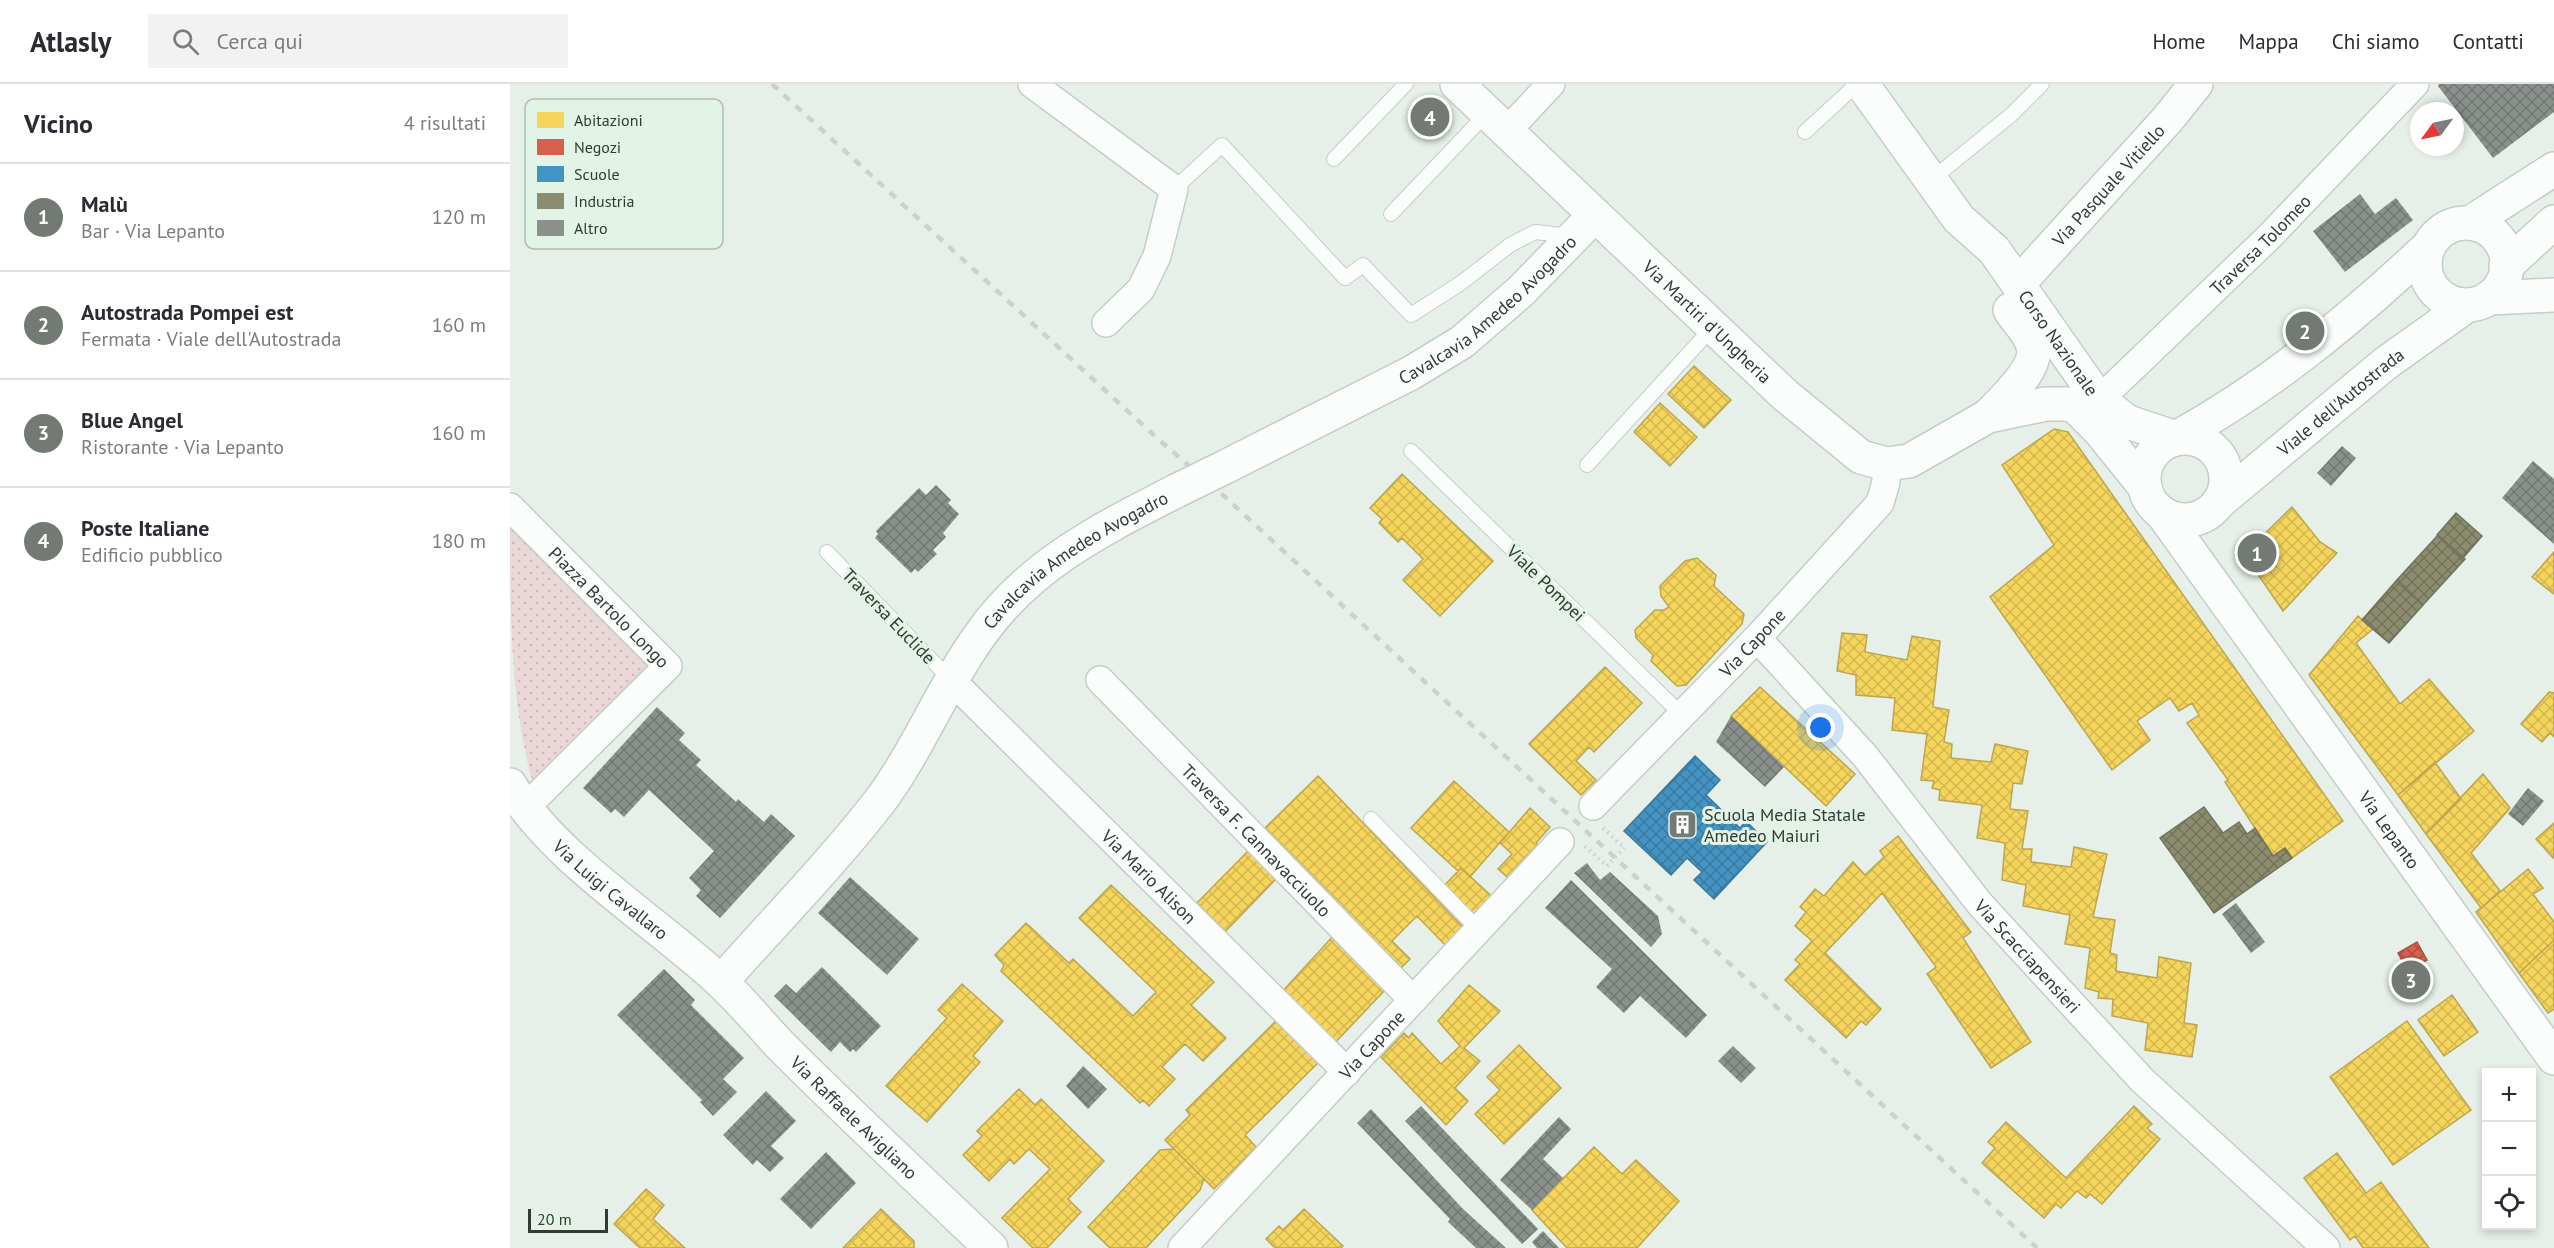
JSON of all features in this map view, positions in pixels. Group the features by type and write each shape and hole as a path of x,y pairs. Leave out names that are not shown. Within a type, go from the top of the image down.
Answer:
{"main road":[{"name":"Via Martiri d'Ungheria","path":"1457,84 1498,122 1584,226 1713,327 1785,395 1861,457 1886,464 1908,461 1924,455 1988,417"},
{"name":"Corso Nazionale","path":"1862,84 1959,219 1978,262 2033,345 2032,362 2027,371 1988,417"},
{"name":"Via Pasquale Vitiello","path":"2018,284 2167,120 2196,84"},
{"path":"2176,438 2201,441 2220,457 2226,481 2213,508 2186,520 2153,500 2144,474 2154,451 2176,438 2243,399 2309,351 2358,313 2445,229 2470,223 2554,169"},
{"name":"Corso Nazionale","path":"1959,219 1994,250 2099,400 2128,422 2176,438"},
{"path":"2506,266 2554,222"},
{"path":"2470,223 2492,233 2505,254 2504,279 2478,302"},
{"name":"Cavalcavia Amedeo Avogadro","path":"721,982 879,801 907,763 951,680 983,630 1034,574 1083,540 1437,358 1501,310 1584,226"},
{"path":"2428,247 2425,260 2429,283 2443,298 2478,302 2554,295"},
{"path":"2506,266 2554,280"},
{"name":"Viale dell'Autostrada","path":"2213,508 2386,363 2478,302"},
{"name":"Corso Nazionale","path":"1988,417 2046,404 2067,404 2076,407 2099,430 2153,500"},
{"name":"Via Lepanto","path":"2153,500 2224,602 2554,1058"},
{"name":"Via Lepanto","path":"2213,508 2213,563 2224,602"},
{"name":"Via Luigi Cavallaro","path":"518,796 595,876 670,936 721,982"},
{"name":"Via Raffaele Avigliano","path":"721,982 780,1045 991,1248"}],"street":[{"path":"1032,84 1174,189 1157,256 1141,289 1106,323"},
{"path":"1498,122 1551,84"},
{"name":"Traversa Tolomeo","path":"2099,400 2269,237 2415,84"},
{"name":"Via Capone","path":"1593,806 1757,638 1880,503 1886,482 1886,464"},
{"name":"Piazza Bartolo Longo","path":"510,507 668,666 518,796"},
{"name":"Via Scacciapensieri","path":"1757,638 1865,756 1980,904 2142,1080 2326,1248"},
{"name":"Via Mario Alison","path":"951,680 1347,1072"},
{"name":"Traversa F. Cannavacciuolo","path":"1100,680 1413,1000"},
{"name":"Via Capone","path":"1182,1248 1480,931 1560,842"}],"lane":[{"path":"1334,159 1406,84"},
{"path":"1805,132 1857,84"},
{"path":"1931,180 2012,115 2042,84"},
{"path":"1391,214 1498,122"},
{"path":"1174,189 1222,146 1345,278 1363,265 1411,315 1461,283 1510,244 1535,232 1584,226"},
{"path":"1587,465 1713,327"},
{"name":"Viale Pompei","path":"1411,451 1682,715"},
{"name":"Traversa Euclide","path":"827,552 951,680"},
{"path":"1371,819 1480,931"}],"path":[{"path":"1607,866 1624,848"}],"shaded area":[{"path":"510,526 654,669 534,787 520,724 516,691 511,625"}],"building: Abitazioni":[{"path":"1694,366 1731,400 1704,428 1668,394"},
{"path":"1660,403 1697,437 1670,466 1634,432"},
{"path":"2054,429 2068,432 2343,821 2292,858 2285,848 2273,856 2225,782 2228,780 2187,723 2199,715 2192,703 2179,711 2170,698 2137,721 2150,740 2112,770 1990,597 2054,545 2002,465"},
{"path":"1402,474 1493,561 1440,616 1403,580 1423,559 1402,538 1398,542 1379,523 1382,519 1370,508"},
{"path":"2292,507 2320,542 2337,553 2283,611 2244,554"},
{"path":"2554,552 2554,594 2532,577"},
{"path":"1697,558 1716,575 1714,586 1744,614 1742,624 1686,685 1677,686 1651,661 1653,655 1636,638 1635,630 1655,610 1664,610 1669,607 1661,596 1660,586 1685,561"},
{"path":"2358,616 2373,629 2356,643 2400,704 2429,679 2474,731 2398,795 2309,675"},
{"path":"1842,633 1867,635 1865,652 1907,660 1912,636 1940,641 1933,707 1949,710 1944,742 1952,744 1951,758 1991,762 1995,744 2028,751 2022,784 2013,783 2010,809 2028,811 2022,849 2032,849 2031,862 2071,867 2074,847 2107,854 2093,917 2115,920 2110,953 2117,955 2116,971 2157,978 2159,957 2191,963 2184,1023 2197,1025 2192,1057 2145,1050 2148,1023 2112,1016 2113,999 2098,998 2099,992 2085,988 2090,948 2065,944 2070,915 2023,906 2026,885 2002,880 2005,843 1977,838 1982,805 1939,800 1940,790 1932,788 1934,781 1921,780 1927,734 1892,730 1895,698 1856,695 1856,675 1837,671"},
{"path":"1605,667 1642,703 1594,752 1589,747 1576,761 1596,780 1581,795 1529,744"},
{"path":"1760,687 1855,774 1826,806 1731,716"},
{"path":"2549,692 2554,693 2554,737 2550,733 2542,742 2521,724"},
{"path":"2435,762 2461,799 2426,834 2398,795"},
{"path":"2483,774 2510,808 2471,853 2500,891 2481,908 2426,834"},
{"path":"1318,776 1465,929 1447,947 1417,916 1392,941 1410,959 1399,970 1264,829"},
{"path":"1454,781 1509,832 1470,877 1461,868 1458,871 1411,828"},
{"path":"1530,808 1550,827 1536,843 1545,851 1515,884 1498,869 1512,854 1500,843"},
{"path":"2554,823 2554,856 2553,858 2536,839"},
{"path":"1898,836 1971,932 1963,938 2031,1042 1991,1068 1927,974 1936,967 1882,893 1825,953 1881,1009 1866,1025 1861,1021 1846,1038 1785,980 1800,964 1795,960 1812,941 1795,926 1806,912 1800,907 1815,889 1824,896 1853,862 1865,875 1884,857 1880,851"},
{"path":"1248,851 1276,879 1220,937 1192,908"},
{"path":"1461,868 1498,902 1479,922 1442,888"},
{"path":"2528,869 2543,888 2533,894 2554,922 2554,940 2519,973 2476,912"},
{"path":"1111,885 1214,982 1191,1005 1226,1038 1203,1061 1185,1044 1162,1067 1175,1079 1149,1106 1143,1100 1140,1103 1001,971 1004,965 995,955 1026,923 1069,963 1073,959 1133,1016 1156,992 1079,918"},
{"path":"1334,935 1385,990 1331,1047 1281,993"},
{"path":"2554,940 2554,1009 2548,1013 2519,973"},
{"path":"962,984 1003,1021 973,1056 980,1062 927,1122 886,1086 947,1018 938,1010"},
{"path":"1469,985 1500,1011 1464,1048 1480,1061 1455,1088 1468,1101 1446,1125 1381,1057 1404,1033 1409,1038 1412,1033 1441,1064 1460,1046 1438,1021"},
{"path":"2452,995 2478,1032 2444,1056 2418,1020"},
{"path":"1277,1020 1319,1062 1245,1135 1256,1147 1214,1189 1165,1140 1190,1115 1186,1110"},
{"path":"2407,1021 2471,1110 2393,1165 2330,1077"},
{"path":"1519,1045 1561,1088 1504,1144 1475,1114 1500,1090 1487,1077"},
{"path":"1019,1089 1035,1105 1041,1099 1104,1161 1068,1199 1081,1212 1047,1248 1033,1248 1002,1218 1050,1169 1029,1149 1014,1164 1010,1159 989,1181 963,1155 982,1136 977,1131"},
{"path":"2134,1106 2152,1124 2147,1128 2160,1139 2102,1204 2090,1194 2086,1198 2077,1191 2061,1208 2056,1204 2044,1218 1982,1163 1995,1148 1988,1142 2006,1122 2066,1178"},
{"path":"1594,1147 1622,1174 1636,1160 1679,1201 1637,1248 1567,1248 1532,1210"},
{"path":"1174,1149 1204,1179 1200,1190 1146,1248 1110,1248 1088,1227 1160,1150"},
{"path":"2337,1153 2366,1193 2381,1182 2429,1248 2363,1248 2355,1236 2350,1240 2304,1178"},
{"path":"646,1189 664,1205 653,1219 685,1248 640,1248 614,1224"},
{"path":"881,1209 914,1241 914,1248 843,1248"},
{"path":"1304,1209 1343,1246 1341,1248 1275,1248 1266,1239 1279,1226 1283,1230"}],"building: Negozi":[{"path":"2417,942 2427,960 2408,971 2398,953"}],"building: Scuole":[{"name":"Scuola Media Statale Amedeo Maiuri","path":"1695,756 1720,780 1706,795 1740,828 1746,821 1767,842 1714,899 1694,880 1702,872 1687,858 1671,875 1624,831"}],"building: Industria":[{"path":"2456,513 2482,536 2463,558 2437,535"},
{"path":"2438,535 2465,559 2423,605 2396,581"},
{"path":"2396,581 2423,605 2389,643 2362,620"},
{"path":"2204,807 2223,833 2239,822 2247,834 2255,828 2273,856 2285,848 2292,858 2214,913 2160,838"}],"building: Altro":[{"path":"2439,84 2554,84 2554,112 2493,158 2464,120 2464,102 2450,102 2438,86"},
{"path":"2360,194 2375,214 2396,198 2413,220 2345,272 2313,231"},
{"path":"2342,446 2356,458 2331,486 2317,473"},
{"path":"2533,461 2554,479 2554,544 2502,498"},
{"path":"936,485 951,500 948,503 959,514 943,533 946,537 933,550 937,554 918,572 915,569 911,573 875,538 878,534 876,531 919,488 926,495"},
{"path":"657,707 685,733 679,740 701,760 696,765 736,802 738,799 764,822 771,814 795,836 720,918 696,896 701,890 689,878 714,851 649,790 624,817 615,809 611,813 583,788"},
{"path":"1731,716 1784,767 1765,787 1716,742"},
{"path":"2528,788 2544,801 2523,826 2508,814"},
{"path":"1587,863 1600,880 1610,872 1658,916 1662,934 1651,947 1574,873"},
{"path":"850,877 919,939 887,975 818,913"},
{"path":"1571,880 1707,1015 1686,1038 1640,996 1624,1013 1596,987 1612,969 1545,908"},
{"path":"2236,903 2265,942 2251,953 2222,914"},
{"path":"822,967 881,1026 856,1052 853,1049 850,1052 840,1042 831,1052 774,996 786,984 796,993"},
{"path":"664,969 695,1000 691,1005 744,1058 723,1079 737,1092 713,1116 700,1102 702,1100 617,1015"},
{"path":"1733,1046 1756,1068 1741,1083 1718,1061"},
{"path":"1083,1066 1107,1089 1088,1109 1066,1086"},
{"path":"766,1091 796,1121 771,1146 784,1158 770,1172 757,1160 753,1165 723,1135"},
{"path":"1421,1106 1538,1229 1522,1244 1405,1121"},
{"path":"1371,1109 1462,1208 1506,1248 1476,1248 1448,1222 1450,1219 1357,1123"},
{"path":"1559,1117 1571,1129 1543,1159 1563,1178 1532,1210 1500,1180"},
{"path":"826,1152 856,1183 811,1229 780,1199"},
{"path":"1543,1231 1559,1248 1537,1248 1532,1242"}],"railway":[{"path":"772,84 1157,438 1224,496 2037,1248"}],"place":[{"name":"Poste Italiane","path":"1430,117"},
{"name":"Autostrada Pompei est","path":"2305,331"},
{"name":"Malù","path":"2257,553"},
{"name":"Scuola Media Statale Amedeo Maiuri","path":"1683,824"},
{"name":"Blue Angel","path":"2411,980"}]}
